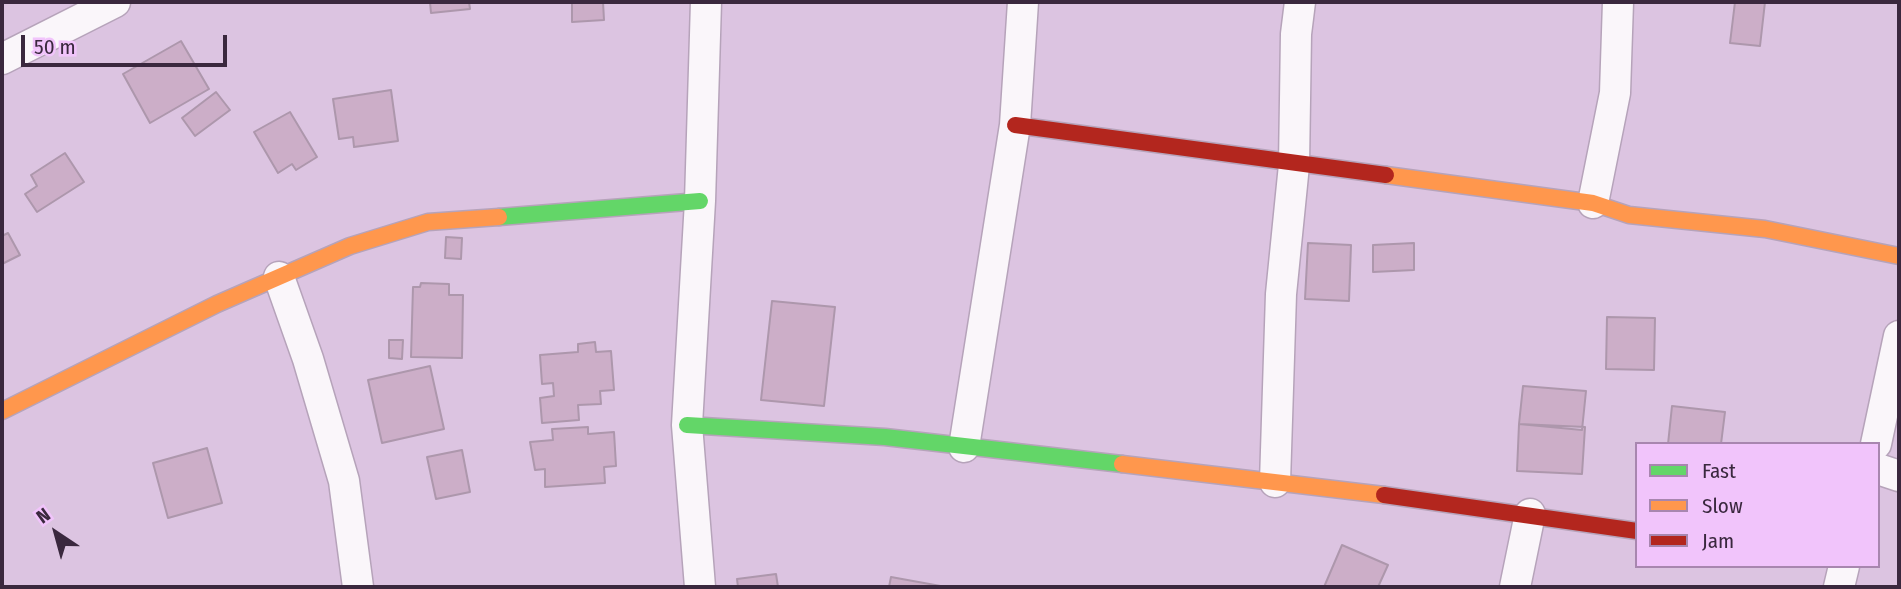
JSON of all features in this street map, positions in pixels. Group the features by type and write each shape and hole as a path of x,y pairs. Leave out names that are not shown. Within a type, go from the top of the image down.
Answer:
{"street":[{"path":"2,59 115,2"},
{"path":"700,587 687,425 701,201 706,2"},
{"path":"964,447 1014,125 1023,2"},
{"path":"1275,482 1281,294 1294,164 1296,34 1300,2"},
{"path":"1593,203 1615,93 1618,2"},
{"path":"1014,125 1593,203 1629,215 1765,229 1899,256"},
{"path":"2,411 217,304 350,246 428,222 701,201"},
{"path":"279,277 308,359 344,481 358,587"},
{"path":"1875,442 1899,336"},
{"path":"687,425 912,440 1275,482 1530,514 1635,531"},
{"path":"1880,470 1899,476"},
{"path":"1515,587 1530,514"},
{"path":"1839,587 1844,568"}],"building":[{"path":"430,2 469,2 470,9 431,13"},
{"path":"572,2 603,2 604,20 572,22"},
{"path":"1735,2 1765,2 1760,46 1730,43"},
{"path":"181,41 209,89 150,123 123,74"},
{"path":"391,90 398,141 354,147 353,137 339,139 333,99"},
{"path":"216,92 230,110 195,136 182,118"},
{"path":"290,112 317,157 296,170 292,164 278,173 254,132"},
{"path":"65,153 84,182 37,212 25,194 37,186 31,175"},
{"path":"8,233 20,255 2,264 2,236"},
{"path":"446,237 462,238 461,259 445,258"},
{"path":"1308,243 1351,245 1349,301 1305,299"},
{"path":"1414,243 1414,270 1373,272 1373,245"},
{"path":"421,283 449,284 449,295 463,295 462,358 411,357 413,287 420,287"},
{"path":"772,301 835,307 824,406 761,400"},
{"path":"1607,317 1655,318 1654,370 1606,369"},
{"path":"389,340 403,340 402,359 389,358"},
{"path":"595,342 596,352 611,351 614,390 600,391 601,404 578,405 579,420 542,423 540,398 554,396 553,383 542,384 540,355 578,352 578,344"},
{"path":"430,366 444,429 382,443 368,380"},
{"path":"1523,386 1586,391 1582,430 1519,424"},
{"path":"1672,406 1725,412 1721,442 1668,442"},
{"path":"1519,424 1585,427 1582,474 1517,471"},
{"path":"588,427 588,434 614,432 616,466 604,467 605,483 545,487 545,469 535,470 530,442 553,440 552,429"},
{"path":"207,448 222,503 168,518 153,463"},
{"path":"462,450 470,492 436,499 427,457"},
{"path":"1342,545 1388,565 1378,587 1324,587"},
{"path":"776,574 778,587 738,587 737,579"},
{"path":"891,577 946,587 889,587"}],"traffic: fast":[{"path":"499,217 700,201"},
{"path":"687,425 885,437 1122,464"}],"traffic: slow":[{"path":"1386,175 1593,203 1629,215 1765,229 1899,256"},
{"path":"2,411 217,304 350,246 428,222 499,217"},
{"path":"1122,464 1384,495"}],"traffic: jam":[{"path":"1015,125 1386,175"},
{"path":"1384,495 1635,531"}]}
